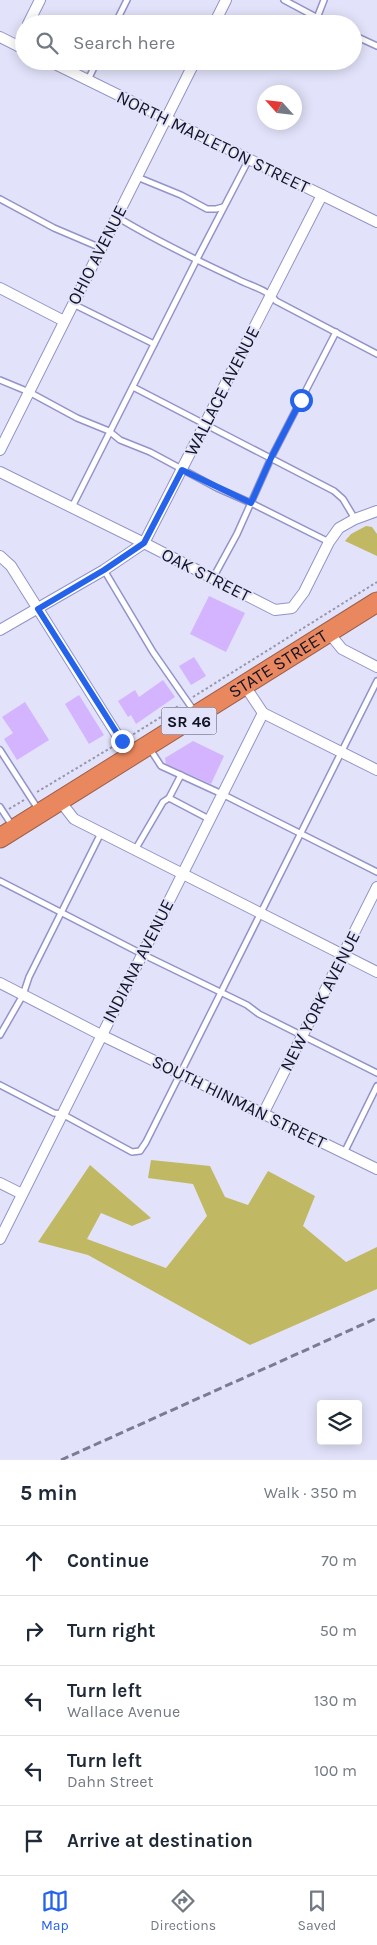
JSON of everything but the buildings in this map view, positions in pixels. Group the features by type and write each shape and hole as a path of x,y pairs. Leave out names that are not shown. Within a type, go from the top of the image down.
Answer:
{"highway":[{"name":"STATE STREET","path":"7,834 377,602"}],"street":[{"path":"32,15 40,0"},
{"path":"218,15 226,0"},
{"path":"0,37 15,44"},
{"name":"NORTH MAPLETON STREET","path":"67,70 377,222"},
{"name":"OHIO AVENUE","path":"0,450 190,70"},
{"name":"WALLACE AVENUE","path":"0,630 104,570 144,543 322,195"},
{"path":"0,288 64,321"},
{"name":"OAK STREET","path":"0,472 275,610 292,608 304,592 329,542 339,528 356,518 377,511"},
{"path":"0,556 12,566 131,757"},
{"path":"329,633 342,649 377,667"},
{"path":"245,686 263,713 377,770"},
{"name":"INDIANA AVENUE","path":"0,1239 263,713"},
{"path":"60,801 74,819 377,972"},
{"name":"NEW YORK AVENUE","path":"264,1114 377,887"},
{"name":"SOUTH HINMAN STREET","path":"0,983 101,1035 377,1169"},
{"path":"0,1183 22,1194"}],"lane":[{"path":"120,15 127,0"},
{"path":"284,0 312,15"},
{"path":"318,15 324,0"},
{"path":"362,39 377,46"},
{"path":"88,80 93,70"},
{"path":"72,507 249,159"},
{"path":"137,176 207,208 223,208"},
{"path":"0,199 54,228 101,248"},
{"path":"116,217 138,230 271,295 276,302 377,354"},
{"path":"73,304 154,344"},
{"path":"213,578 237,534 271,458 336,332"},
{"path":"0,380 29,392 77,418 110,431 120,440 150,452 182,470 329,542"},
{"path":"133,387 334,491 343,499 356,518"},
{"path":"104,570 153,652 197,716"},
{"path":"0,1085 54,1113 62,1114 132,1152 140,1151 181,1074 377,681"},
{"path":"148,746 161,766 222,794 377,872"},
{"path":"0,750 41,813"},
{"path":"135,850 162,802 169,798 181,775"},
{"path":"169,798 209,819"},
{"path":"0,807 7,834"},
{"path":"0,1035 22,995 29,977 101,833"},
{"path":"0,881 142,954 247,1005 260,1014 377,1073"},
{"path":"344,1153 377,1086"}],"shaded area":[{"path":"366,526 372,527 377,534 377,556 345,541 351,534"},
{"path":"151,1160 210,1166 225,1197 248,1205 268,1171 315,1196 303,1226 346,1262 377,1247 377,1289 250,1345 88,1255 38,1242 90,1165 151,1218 132,1226 101,1213 87,1239 166,1268 207,1216 193,1184 148,1178"}],"railway":[{"path":"61,1460 377,1318"}],"route":[{"path":"122,741 38,609 104,570 144,543 182,470 251,503 271,458 301,400"}]}
